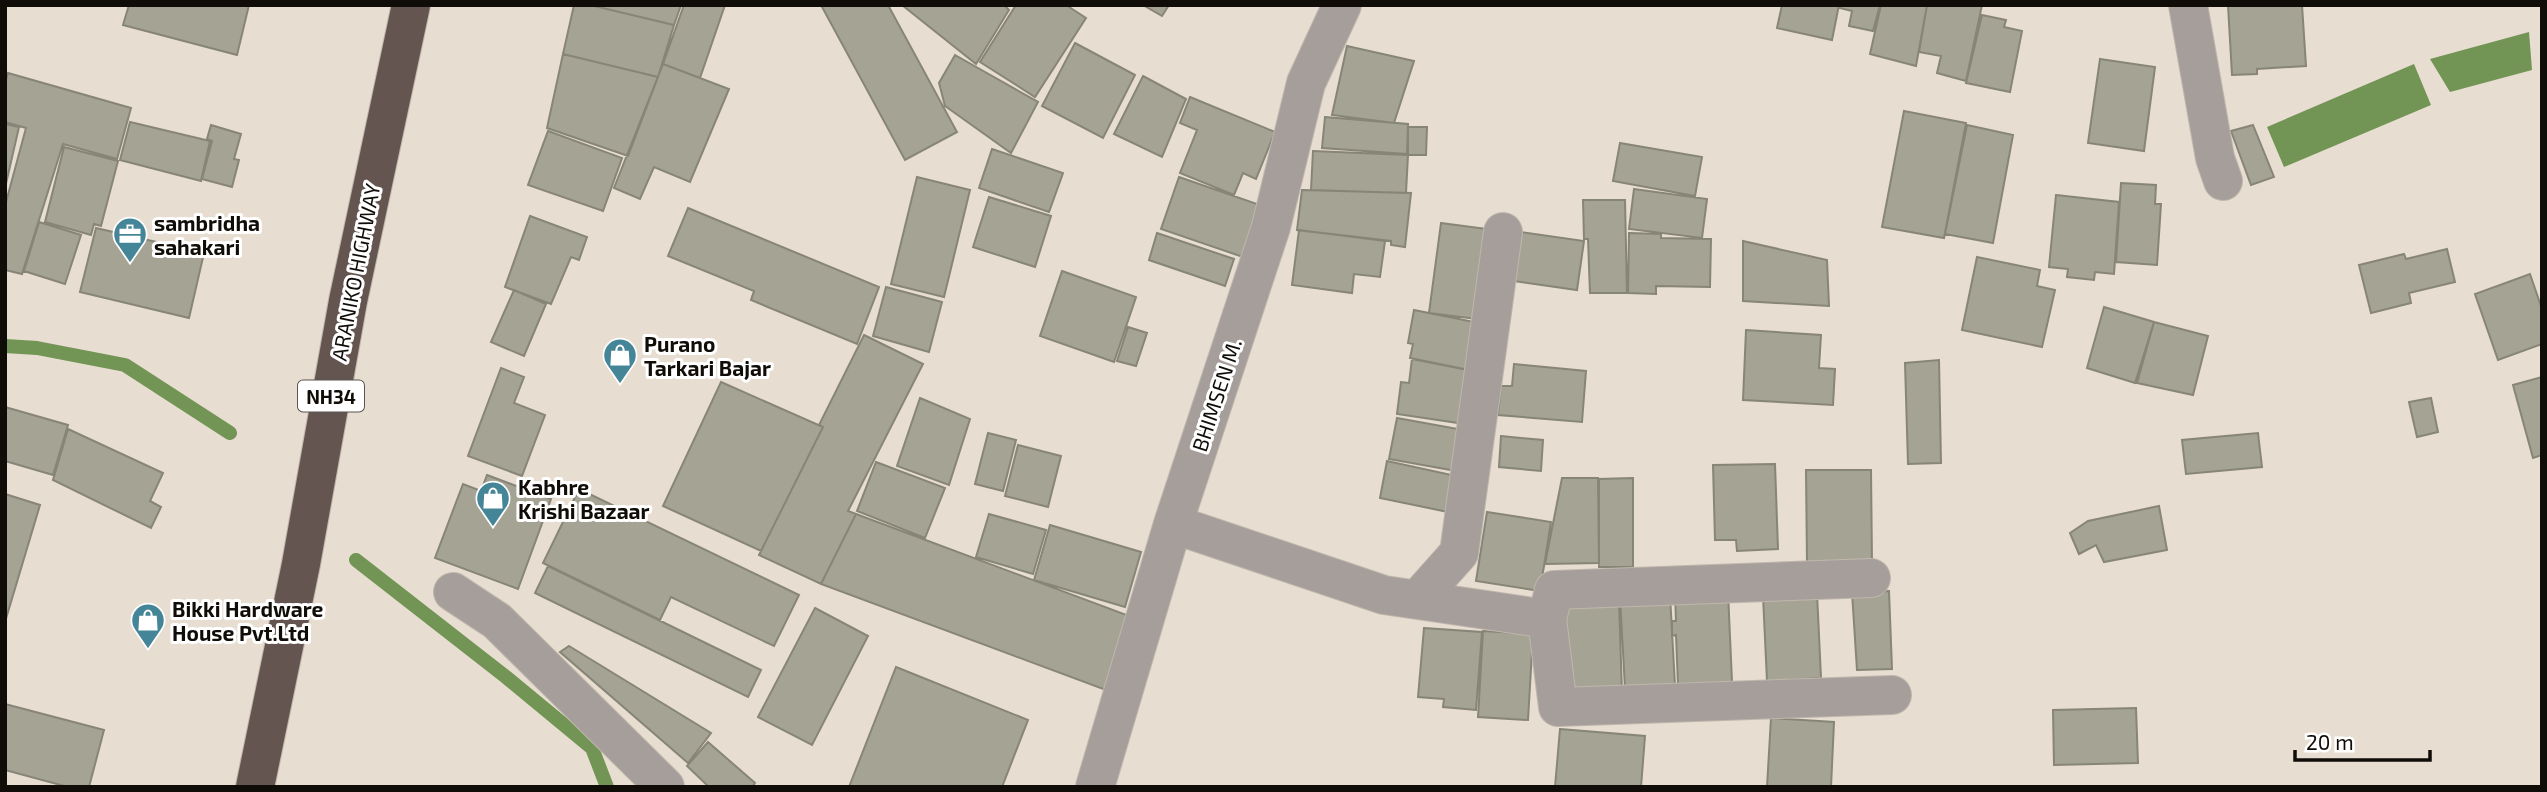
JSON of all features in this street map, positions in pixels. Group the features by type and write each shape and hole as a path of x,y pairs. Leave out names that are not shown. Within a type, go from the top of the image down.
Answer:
{"highway":[{"name":"ARANIKO HIGHWAY","path":"255,787 301,564 348,302 411,5"}],"street":[{"name":"BHIMSEN M.","path":"1095,787 1173,524 1271,227 1306,83 1342,5"},
{"path":"2188,5 2215,158 2222,181"},
{"path":"1418,599 1459,553 1503,232"},
{"path":"1173,524 1384,595 1547,619"},
{"path":"1871,578 1554,590 1547,619 1558,707 1892,695"},
{"path":"453,592 497,621 665,787"}],"shaded area":[{"path":"2529,32 2532,70 2450,92 2430,59"},
{"path":"2414,64 2431,105 2284,167 2267,127"}],"building":[{"path":"129,5 249,5 237,55 123,25"},
{"path":"574,5 590,5 674,25 658,77 563,54"},
{"path":"590,5 681,5 674,25"},
{"path":"684,5 725,5 700,78 663,64"},
{"path":"821,5 888,5 957,132 905,160"},
{"path":"902,5 1004,5 1009,10 976,64"},
{"path":"1016,5 1066,5 1086,18 1035,97 980,62"},
{"path":"1143,5 1169,5 1162,16"},
{"path":"1782,5 1839,5 1832,40 1777,28"},
{"path":"1841,5 1880,5 1873,31 1849,26 1852,11 1840,8"},
{"path":"1881,5 1927,5 1916,66 1870,54"},
{"path":"1927,5 1982,5 1966,81 1937,73 1941,56 1919,52"},
{"path":"2228,5 2302,5 2306,66 2257,69 2257,74 2232,75"},
{"path":"1982,15 2006,20 2004,27 2022,31 2010,92 1966,83"},
{"path":"1075,43 1135,75 1103,138 1042,106"},
{"path":"1347,46 1414,61 1394,123 1332,115"},
{"path":"563,54 658,77 628,156 547,128"},
{"path":"955,55 1038,102 1011,153 945,106 939,83"},
{"path":"2100,59 2155,67 2144,151 2088,143"},
{"path":"663,64 729,89 690,182 654,167 640,199 614,188"},
{"path":"8,73 131,108 117,159 63,144 22,274 5,270 5,206 26,128 5,122 5,83"},
{"path":"1143,76 1186,99 1162,157 1114,134"},
{"path":"1190,97 1275,132 1256,179 1243,173 1234,195 1180,173 1197,130 1180,123"},
{"path":"1904,111 1966,123 1944,238 1882,227"},
{"path":"1325,117 1408,124 1407,154 1322,148"},
{"path":"130,122 210,141 201,181 120,160"},
{"path":"5,124 19,127 5,188"},
{"path":"211,125 241,134 234,159 239,160 232,187 202,179 212,141 207,139"},
{"path":"1967,125 2013,135 1993,243 1945,234"},
{"path":"2253,125 2274,177 2251,185 2231,131"},
{"path":"1408,127 1427,127 1426,155 1408,155"},
{"path":"548,131 622,158 603,211 528,185"},
{"path":"1620,143 1702,157 1695,196 1613,181"},
{"path":"64,147 118,161 101,226 94,224 91,235 45,222"},
{"path":"992,149 1063,173 1049,212 979,188"},
{"path":"1313,151 1408,155 1406,193 1311,190"},
{"path":"917,177 970,190 944,297 891,284"},
{"path":"1179,177 1260,205 1243,257 1161,229"},
{"path":"2121,183 2156,185 2155,204 2161,204 2157,265 2116,262"},
{"path":"1634,189 1707,199 1702,238 1629,229"},
{"path":"1302,190 1411,193 1405,247 1391,245 1391,241 1297,230"},
{"path":"2056,195 2119,202 2114,274 2095,272 2094,280 2067,277 2068,269 2049,267"},
{"path":"989,197 1051,216 1035,267 973,247"},
{"path":"1583,200 1625,200 1627,293 1590,293"},
{"path":"688,208 879,287 857,344 751,300 754,291 668,256"},
{"path":"530,216 587,237 579,260 571,257 551,304 505,287"},
{"path":"39,222 81,235 65,284 24,271"},
{"path":"1441,223 1495,230 1484,320 1429,313"},
{"path":"96,228 204,253 189,318 80,292"},
{"path":"1299,230 1385,241 1380,277 1354,274 1352,293 1292,285"},
{"path":"1520,232 1584,241 1577,290 1513,281"},
{"path":"1157,233 1234,259 1225,286 1149,260"},
{"path":"1629,233 1661,234 1661,238 1711,239 1710,287 1656,286 1656,294 1628,293"},
{"path":"1743,241 1827,260 1829,306 1743,301"},
{"path":"2447,249 2455,282 2409,293 2411,303 2371,313 2359,265 2404,254 2406,259"},
{"path":"1977,257 2040,270 2037,286 2055,290 2042,347 1962,330"},
{"path":"1062,271 1136,297 1114,362 1040,336"},
{"path":"2530,274 2542,309 2542,344 2498,360 2475,294"},
{"path":"886,287 942,302 929,352 873,336"},
{"path":"514,290 546,304 524,356 491,342"},
{"path":"2104,307 2154,322 2135,383 2087,368"},
{"path":"1414,310 1484,324 1474,371 1410,358 1413,344 1408,343"},
{"path":"2154,322 2208,336 2193,395 2137,383"},
{"path":"1128,327 1147,333 1136,366 1117,361"},
{"path":"1746,330 1821,335 1819,368 1835,369 1833,405 1743,400"},
{"path":"864,335 923,364 848,511 856,514 821,584 759,555 823,427 819,425"},
{"path":"1412,359 1473,371 1465,424 1397,414 1401,382 1409,383"},
{"path":"1939,360 1941,463 1908,464 1905,363"},
{"path":"1514,364 1586,371 1582,422 1498,415 1501,386 1512,386"},
{"name":"Kabhre Krishi Bazaar","path":"501,368 524,377 514,403 545,415 522,476 468,456"},
{"path":"2542,377 2542,455 2533,458 2513,385"},
{"path":"721,382 823,427 761,551 663,506"},
{"path":"920,398 970,419 949,485 897,466"},
{"path":"2431,398 2438,432 2417,437 2409,402"},
{"path":"5,407 68,425 53,475 5,461"},
{"path":"1397,418 1469,431 1462,472 1389,459"},
{"path":"68,429 163,473 150,501 161,507 151,528 53,480"},
{"path":"988,433 1016,440 1003,491 975,484"},
{"path":"2258,433 2262,467 2186,474 2182,440"},
{"path":"1501,436 1543,440 1541,471 1499,467"},
{"path":"1018,445 1061,456 1048,507 1005,496"},
{"path":"1387,461 1456,476 1448,512 1380,498"},
{"path":"876,462 945,488 925,538 857,511"},
{"path":"1775,464 1778,549 1737,551 1736,540 1715,540 1713,465"},
{"path":"1806,470 1871,470 1872,563 1807,563"},
{"name":"Kabhre Krishi Bazaar","path":"487,475 551,499 518,589 435,558 463,484 481,491"},
{"path":"1562,478 1598,478 1599,563 1545,564"},
{"path":"1633,478 1633,567 1599,567 1599,479"},
{"path":"579,489 799,595 774,646 671,597 660,620 543,563"},
{"path":"5,494 40,505 5,622"},
{"path":"2159,506 2167,550 2104,562 2096,545 2079,554 2070,533 2088,521"},
{"path":"1487,512 1551,522 1540,591 1476,581"},
{"path":"856,514 1140,620 1114,693 821,584"},
{"path":"989,514 1046,530 1033,574 976,557"},
{"path":"1050,525 1141,552 1125,607 1034,580"},
{"path":"548,566 761,670 748,697 535,593"},
{"path":"1889,591 1892,669 1857,670 1852,592"},
{"path":"1728,592 1732,682 1678,684 1676,635 1672,636 1672,621 1676,621 1675,594"},
{"path":"1817,593 1821,678 1767,681 1763,596"},
{"path":"1670,595 1675,686 1625,688 1620,598"},
{"path":"1563,600 1619,601 1622,693 1566,694"},
{"path":"815,608 868,636 812,745 758,717"},
{"path":"1424,628 1482,632 1476,710 1443,707 1444,699 1418,697"},
{"path":"1483,631 1533,634 1528,720 1478,717"},
{"path":"569,646 711,733 688,763 560,652"},
{"path":"896,667 1028,720 1002,787 849,787"},
{"path":"5,704 104,730 89,787 68,787 5,770"},
{"path":"2136,708 2138,763 2054,765 2053,710"},
{"path":"1771,718 1834,722 1831,787 1767,787"},
{"path":"1560,729 1645,736 1641,787 1555,787"},
{"path":"708,742 755,783 752,787 709,787 687,766"}],"waterway":[{"path":"5,346 37,348 125,365 230,433"},
{"path":"356,560 592,748 607,787"}],"place":[{"name":"sambridha sahakari","path":"130,264"},
{"name":"Purano Tarkari Bajar","path":"620,385"},
{"name":"Kabhre Krishi Bazaar","path":"493,528"},
{"name":"Bikki Hardware House Pvt.Ltd","path":"148,650"}]}
